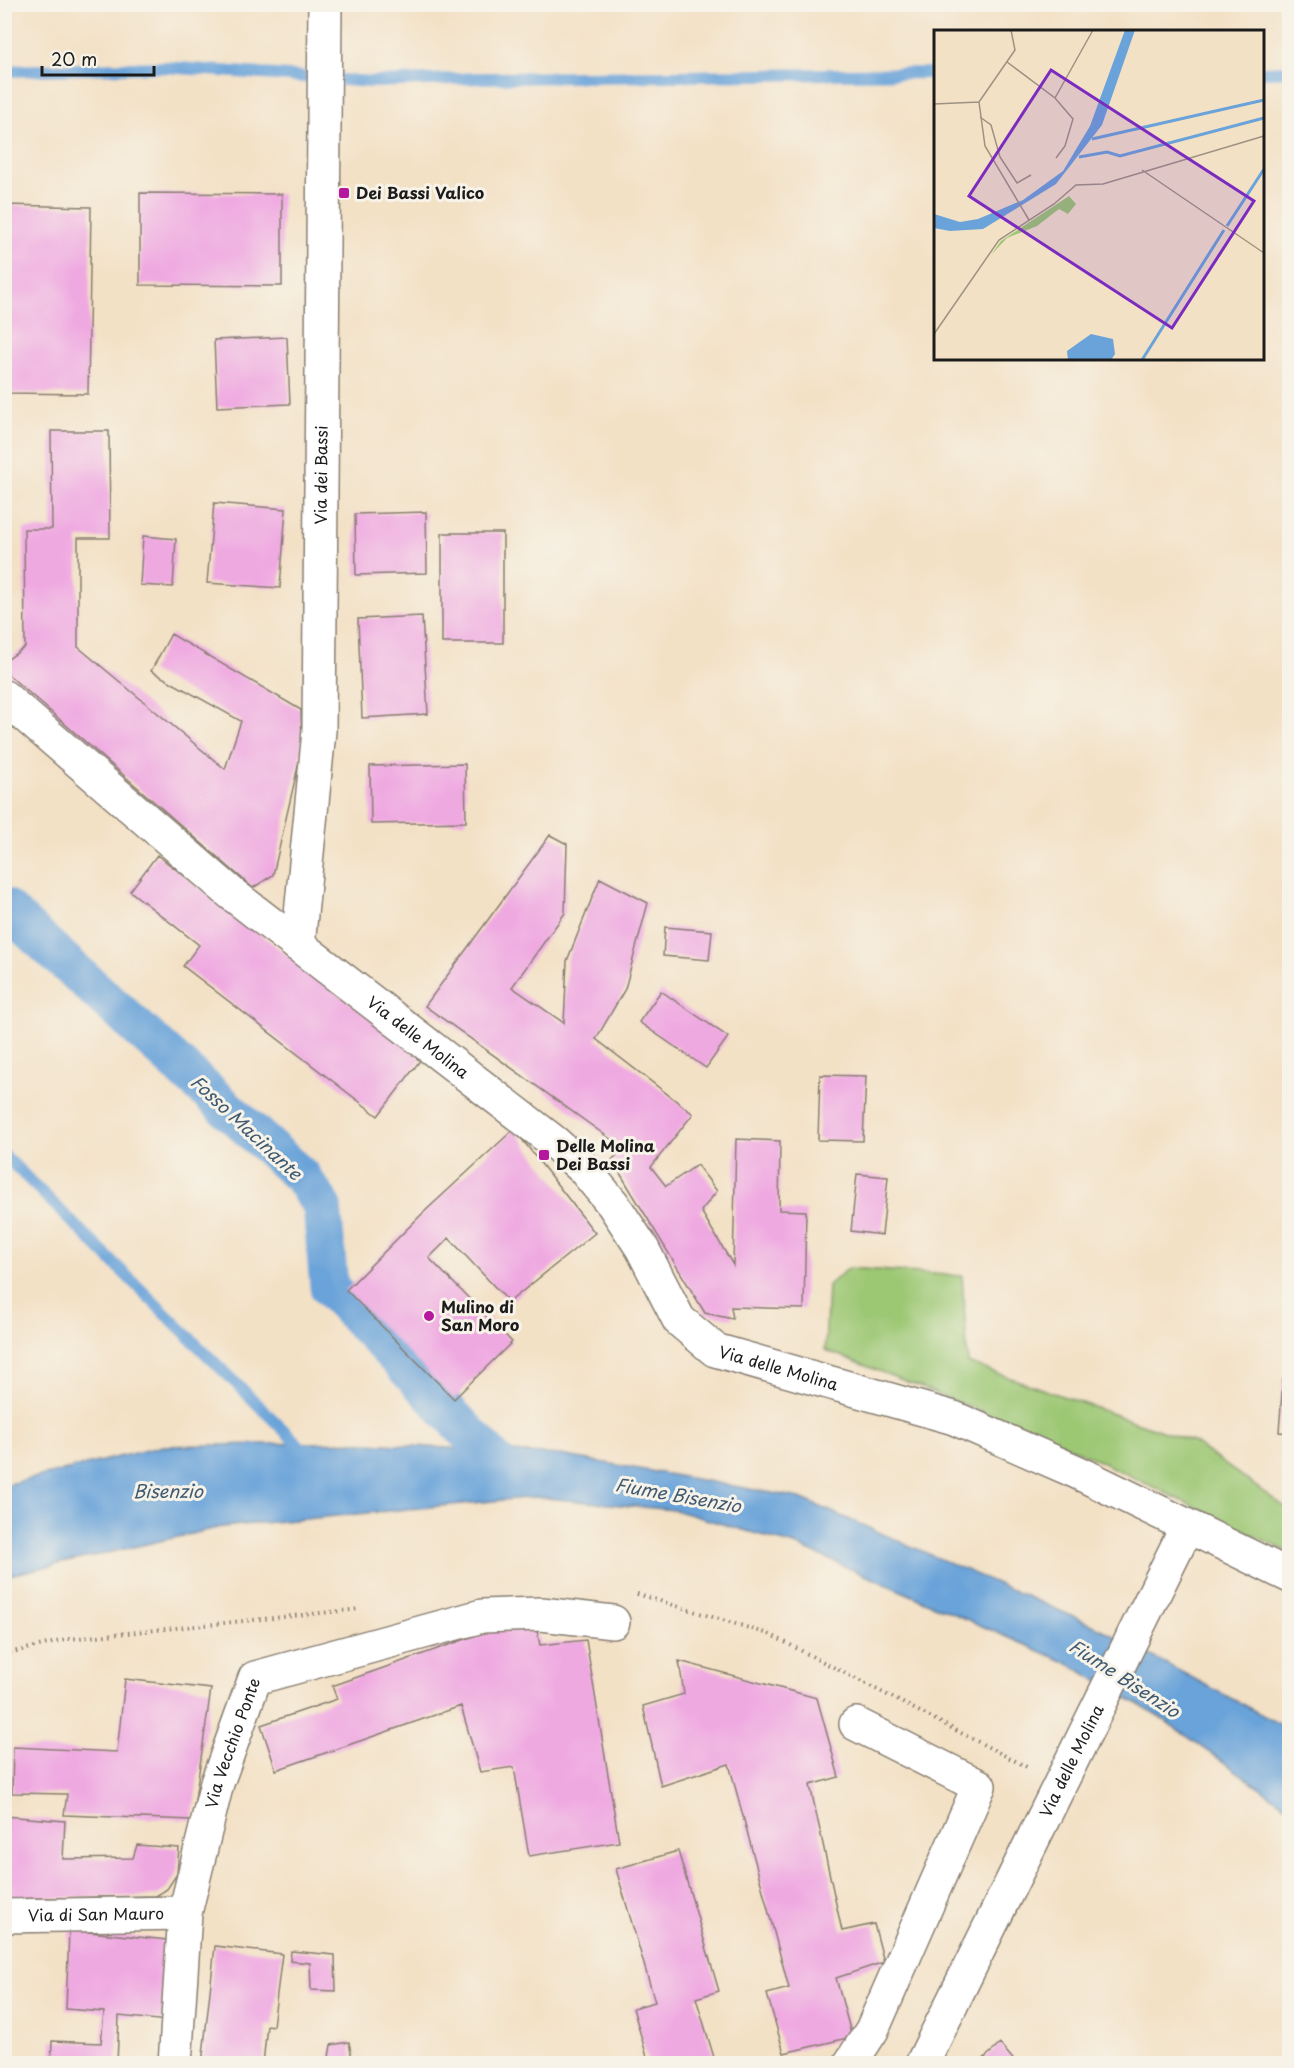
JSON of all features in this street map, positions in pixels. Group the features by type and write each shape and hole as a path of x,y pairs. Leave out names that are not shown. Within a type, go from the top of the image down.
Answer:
{"street":[{"name":"Via dei Bassi","path":"298,945 319,731 325,9"},
{"name":"Via delle Molina","path":"4,697 232,894 554,1142 583,1168 613,1204 642,1248 679,1320 715,1350 954,1418 1077,1472 1187,1527 922,2064"},
{"path":"1187,1527 1290,1576"},
{"name":"Via Vecchio Ponte","path":"175,2064 185,1913 217,1783 255,1678 482,1616 540,1614 613,1622"},
{"path":"850,2064 872,2030 979,1786 856,1724"},
{"name":"Via di San Mauro","path":"4,1916 185,1913"}],"green space":[{"path":"849,1268 962,1276 968,1363 1193,1442 1289,1510 1289,1552 1055,1440 825,1350 828,1285"}],"water":[{"name":"Bisenzio","path":"352,1442 561,1455 800,1498 1095,1626 1289,1729 1289,1808 1158,1716 1067,1663 798,1546 674,1510 535,1497 222,1527 5,1576 4,1485 163,1446"}],"building":[{"path":"140,193 282,194 282,286 140,285"},
{"path":"4,205 91,207 88,394 4,393"},
{"path":"287,337 290,404 217,407 214,340"},
{"path":"51,431 109,431 110,538 78,538 78,647 225,769 241,721 151,671 171,634 301,710 302,749 273,875 253,888 4,671 4,662 25,647 24,529 52,529"},
{"path":"214,503 286,509 280,588 207,583"},
{"path":"426,512 427,573 356,575 355,514"},
{"path":"442,533 503,533 503,643 442,643"},
{"path":"143,536 176,539 173,587 140,585"},
{"path":"422,616 428,714 362,718 358,619"},
{"path":"465,764 466,822 371,824 370,766"},
{"path":"550,835 567,844 565,913 512,987 564,1023 567,961 600,878 648,903 625,989 596,1039 693,1114 651,1167 666,1186 697,1165 717,1191 701,1211 733,1265 736,1139 780,1141 779,1210 806,1211 804,1309 731,1307 733,1319 705,1313 612,1160 623,1148 425,1006"},
{"path":"157,855 422,1058 378,1116 183,966 199,945 130,891"},
{"path":"665,927 712,931 709,960 663,956"},
{"path":"661,991 728,1037 706,1068 639,1022"},
{"path":"820,1075 866,1076 863,1141 818,1140"},
{"path":"514,1129 595,1233 509,1302 449,1238 429,1258 512,1342 454,1399 346,1290 423,1213"},
{"path":"857,1174 888,1177 882,1235 851,1231"},
{"path":"1283,1379 1290,1380 1290,1433 1279,1432"},
{"path":"536,1626 540,1645 586,1640 619,1842 529,1856 514,1767 480,1772 461,1706 276,1770 261,1725 337,1699 332,1686 497,1628"},
{"path":"679,1661 817,1698 839,1777 810,1785 842,1931 874,1924 884,1962 836,1978 852,2037 784,2053 767,1994 789,1988 729,1764 661,1786 643,1706 684,1694"},
{"path":"125,1679 211,1689 192,1820 64,1815 67,1794 12,1793 13,1747 117,1752"},
{"path":"4,1816 65,1821 63,1859 133,1858 137,1845 179,1848 177,1874 167,1889 156,1896 4,1899"},
{"path":"678,1851 719,1991 696,1998 716,2064 649,2064 633,2008 655,2002 616,1869"},
{"path":"69,1930 177,1941 168,2021 119,2016 117,2064 51,2064 52,2041 101,2043 104,2012 66,2009"},
{"path":"215,1946 282,1954 273,2026 267,2025 263,2064 202,2064"},
{"path":"291,1951 335,1955 336,1991 311,1990 310,1963 290,1961"},
{"path":"349,2042 353,2064 328,2064 331,2045"},
{"path":"1000,2044 1017,2064 978,2064"}],"waterway":[{"path":"4,71 165,67 372,82 483,78 934,73"},
{"path":"1264,72 1290,71"},
{"name":"Fosso Macinante","path":"4,907 301,1176 322,1206 329,1287 498,1464"},
{"path":"4,1155 307,1453"}],"place":[{"name":"Dei Bassi Valico","path":"344,193"},
{"name":"Delle Molina Dei Bassi","path":"544,1155"},
{"name":"Mulino di San Moro","path":"429,1316"}],"water label":[{"name":"Fiume Bisenzio","path":"678,1496"},
{"name":"Fiume Bisenzio","path":"1124,1679"}]}
